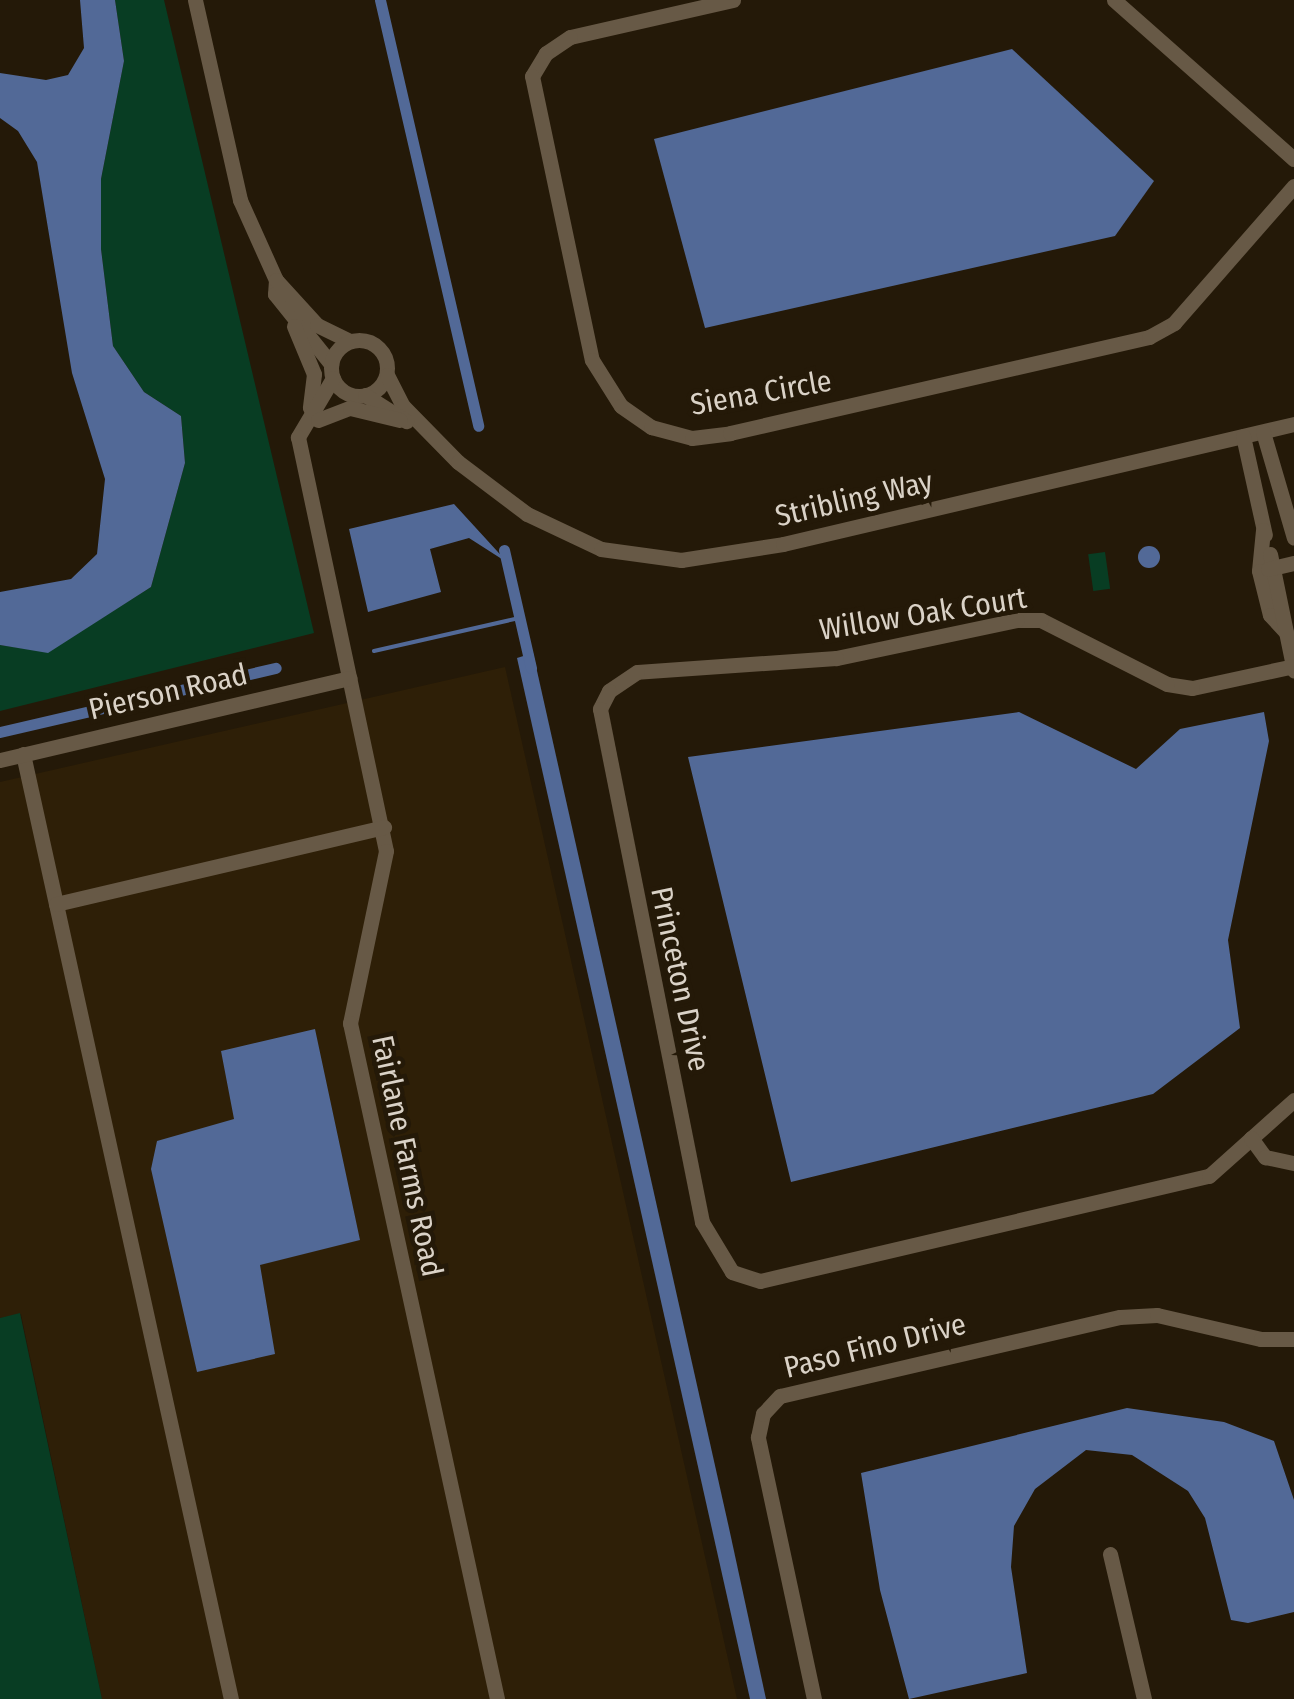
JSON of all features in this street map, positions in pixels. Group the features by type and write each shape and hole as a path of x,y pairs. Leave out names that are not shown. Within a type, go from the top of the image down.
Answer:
{"street":[{"path":"194,0 240,200 276,280 280,300 312,365 312,419 360,408 407,423"},
{"name":"Siena Circle","path":"733,0 570,37 546,52 532,76 592,360 621,406 651,427 692,438 730,433 1149,337 1174,323 1294,186"},
{"path":"1125,4 1294,159"},
{"path":"276,280 317,325 381,350 387,376 358,395 332,371 280,300"},
{"path":"332,371 350,341"},
{"name":"Fairlane Farms Road","path":"332,371 302,448 384,828 383,890 353,987 352,1034 497,1699"},
{"name":"Stribling Way","path":"387,376 403,406 449,452"},
{"name":"Fairlane Farms Road","path":"312,419 358,395"},
{"name":"Stribling Way","path":"358,395 407,423 564,534 601,549 681,560 767,548 1294,424"},
{"path":"1262,432 1294,538"},
{"path":"1243,436 1266,553 1270,615 1286,632 1294,668"},
{"path":"1266,553 1294,567"},
{"name":"Willow Oak Court","path":"609,691 637,672 836,658 1017,620 1042,620 1167,684 1192,688 1294,668"},
{"name":"Pierson Road","path":"0,760 349,678"},
{"name":"Princeton Drive","path":"609,691 600,710 601,732 698,1203 732,1272 760,1281 1210,1176 1251,1138"},
{"path":"23,754 231,1699"},
{"path":"56,904 384,828"},
{"path":"1294,1100 1251,1138 1266,1157 1294,1163"},
{"name":"Paso Fino Drive","path":"814,1699 758,1438 763,1414 780,1396 1120,1316 1157,1316 1262,1339 1294,1339"},
{"path":"1110,1554 1144,1699"}],"shaded area":[{"path":"505,667 737,1699 102,1699 21,1314 0,1318 0,782"}],"green space":[{"path":"115,0 164,0 314,633 0,711 0,645 48,652 151,587 185,463 181,416 144,392 113,346 101,249 101,179 124,61"},
{"path":"1105,552 1110,589 1093,591 1088,554"},
{"path":"20,1313 102,1699 0,1699 0,1318"}],"water":[{"path":"80,0 115,0 124,61 101,179 101,249 113,346 144,392 181,416 185,463 151,587 48,653 0,645 0,592 71,579 97,554 105,479 72,373 37,162 18,131 0,118 0,73 46,80 68,75 84,48"},
{"path":"1012,49 1154,181 1115,236 705,328 654,139"},
{"path":"454,504 508,563 469,538 430,549 441,592 368,612 349,529"},
{"path":"1149,546 1157,549 1157,565 1149,568 1141,565 1138,557 1141,549"},
{"path":"533,653 766,1699 750,1699 517,658"},
{"path":"1019,712 1136,769 1180,729 1264,712 1269,741 1228,940 1240,1028 1153,1094 791,1182 688,757"},
{"path":"315,1029 360,1240 260,1265 275,1354 197,1372 151,1169 157,1141 234,1119 221,1051"},
{"path":"1127,1408 1224,1422 1274,1441 1294,1500 1294,1612 1248,1623 1231,1620 1205,1518 1188,1491 1132,1455 1086,1450 1035,1489 1014,1526 1011,1567 1027,1673 909,1699 880,1590 861,1473"}],"waterway":[{"path":"380,0 478,426"},
{"path":"504,550 531,668"},
{"path":"374,651 519,618"},
{"path":"0,732 276,668"}]}
